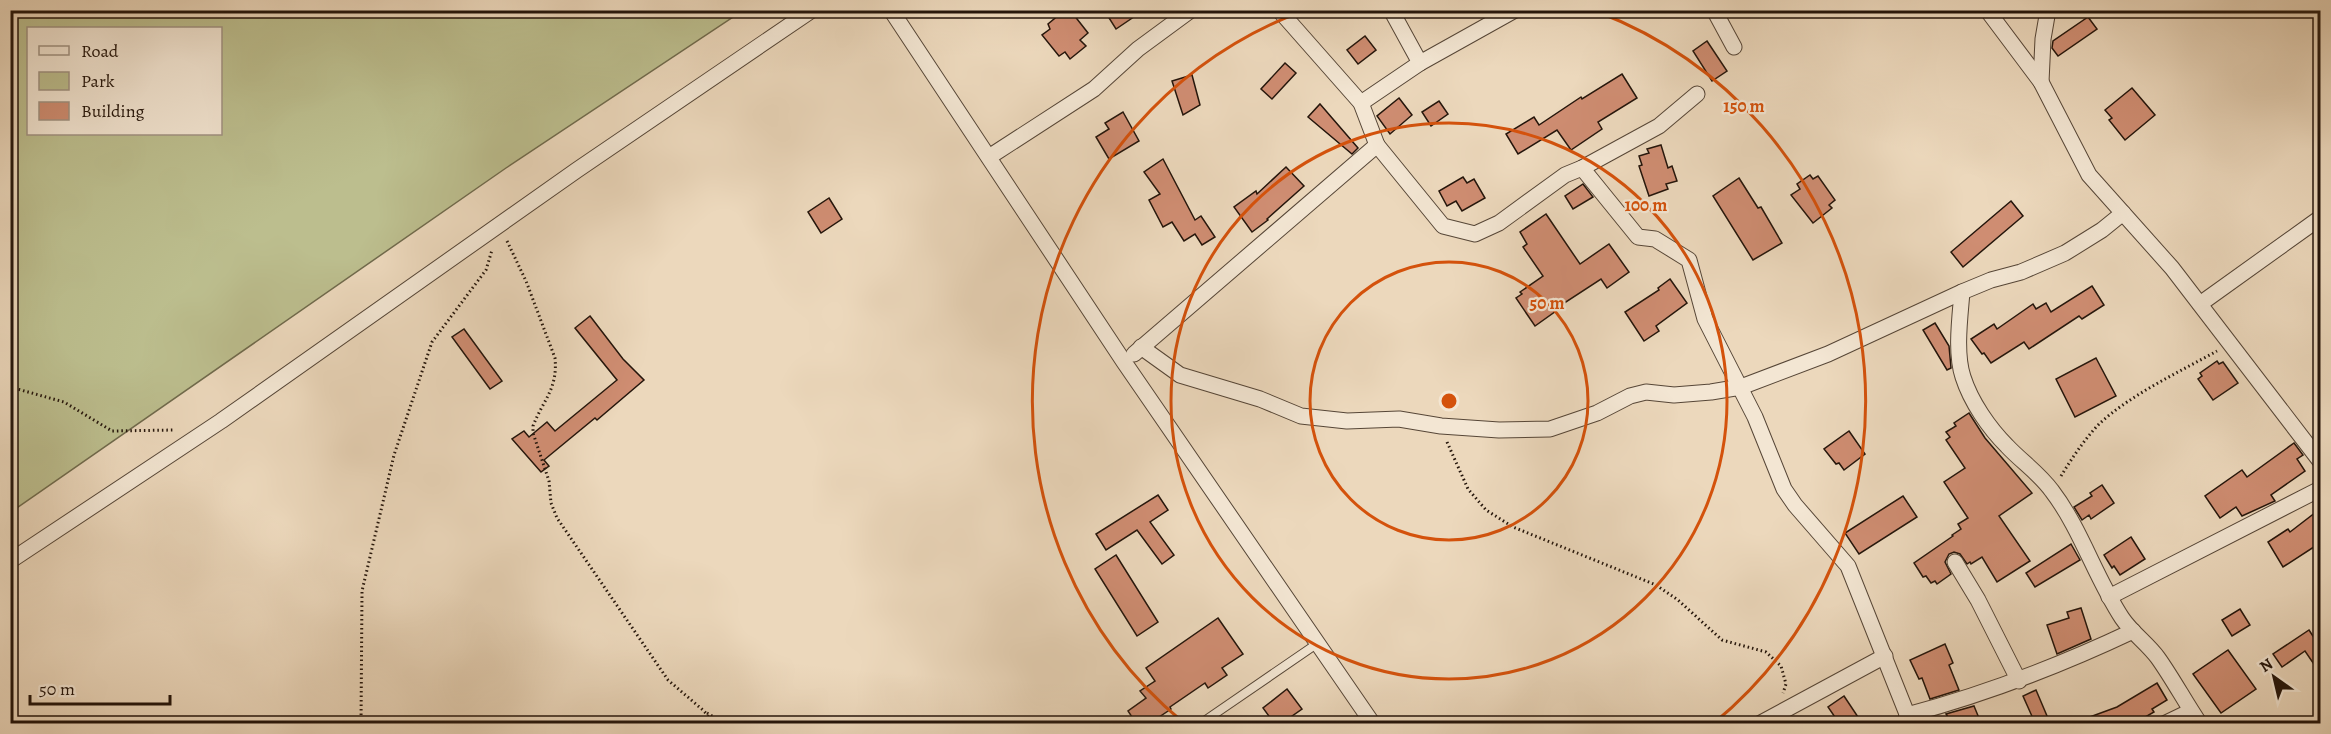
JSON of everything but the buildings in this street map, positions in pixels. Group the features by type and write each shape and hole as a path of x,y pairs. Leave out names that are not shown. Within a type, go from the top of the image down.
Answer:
{"street":[{"path":"10,561 221,421 812,10"},
{"path":"891,10 1124,362 1372,723"},
{"path":"989,157 1094,89 1138,49 1191,10"},
{"path":"1279,10 1361,104 1377,145 1443,226 1475,234 1499,223 1565,175 1659,126 1697,94"},
{"path":"1391,10 1420,63"},
{"path":"1361,104 1420,63 1515,10"},
{"path":"1714,10 1734,47"},
{"path":"1987,10 2041,82 2090,175 2199,304 2320,461"},
{"path":"2041,82 2043,39 2048,10"},
{"path":"1124,362 1377,145"},
{"path":"1582,168 1638,237 1655,239 1689,260 1705,319 1741,387 1784,489 1848,566 1909,719 2073,660 2133,631"},
{"path":"1142,347 1180,375 1260,399 1302,416 1347,421 1399,419 1441,426 1499,430 1550,429 1597,414 1630,396 1646,392 1693,394 1741,387 1828,354 1991,280 2021,272 2065,253 2102,230 2123,213"},
{"path":"2199,304 2320,218"},
{"path":"1962,292 1959,334 1963,376 1984,417 2007,446 2035,470 2052,491 2071,520 2109,597 2123,620 2157,657 2195,717 2164,723"},
{"path":"2109,597 2320,489"},
{"path":"1955,562 1978,600 2019,681"},
{"path":"1759,723 1885,657"}],"lane":[{"path":"1200,723 1318,643"}],"path":[{"path":"499,226 526,281 555,358 554,384 533,426 549,481 553,511 569,538 668,681 704,711 714,723"},
{"path":"361,723 362,591 394,455 432,342 486,270 499,226"},
{"path":"2052,491 2075,452 2100,424 2133,400 2230,344"},
{"path":"10,387 64,402 112,431 179,430"},
{"path":"1441,426 1453,460 1468,489 1486,510 1513,527 1656,585 1678,600 1722,640 1766,652 1781,666 1786,684 1776,714"},
{"path":"704,711 726,723"}],"green space":[{"path":"11,10 742,10 506,168 11,512"}]}
